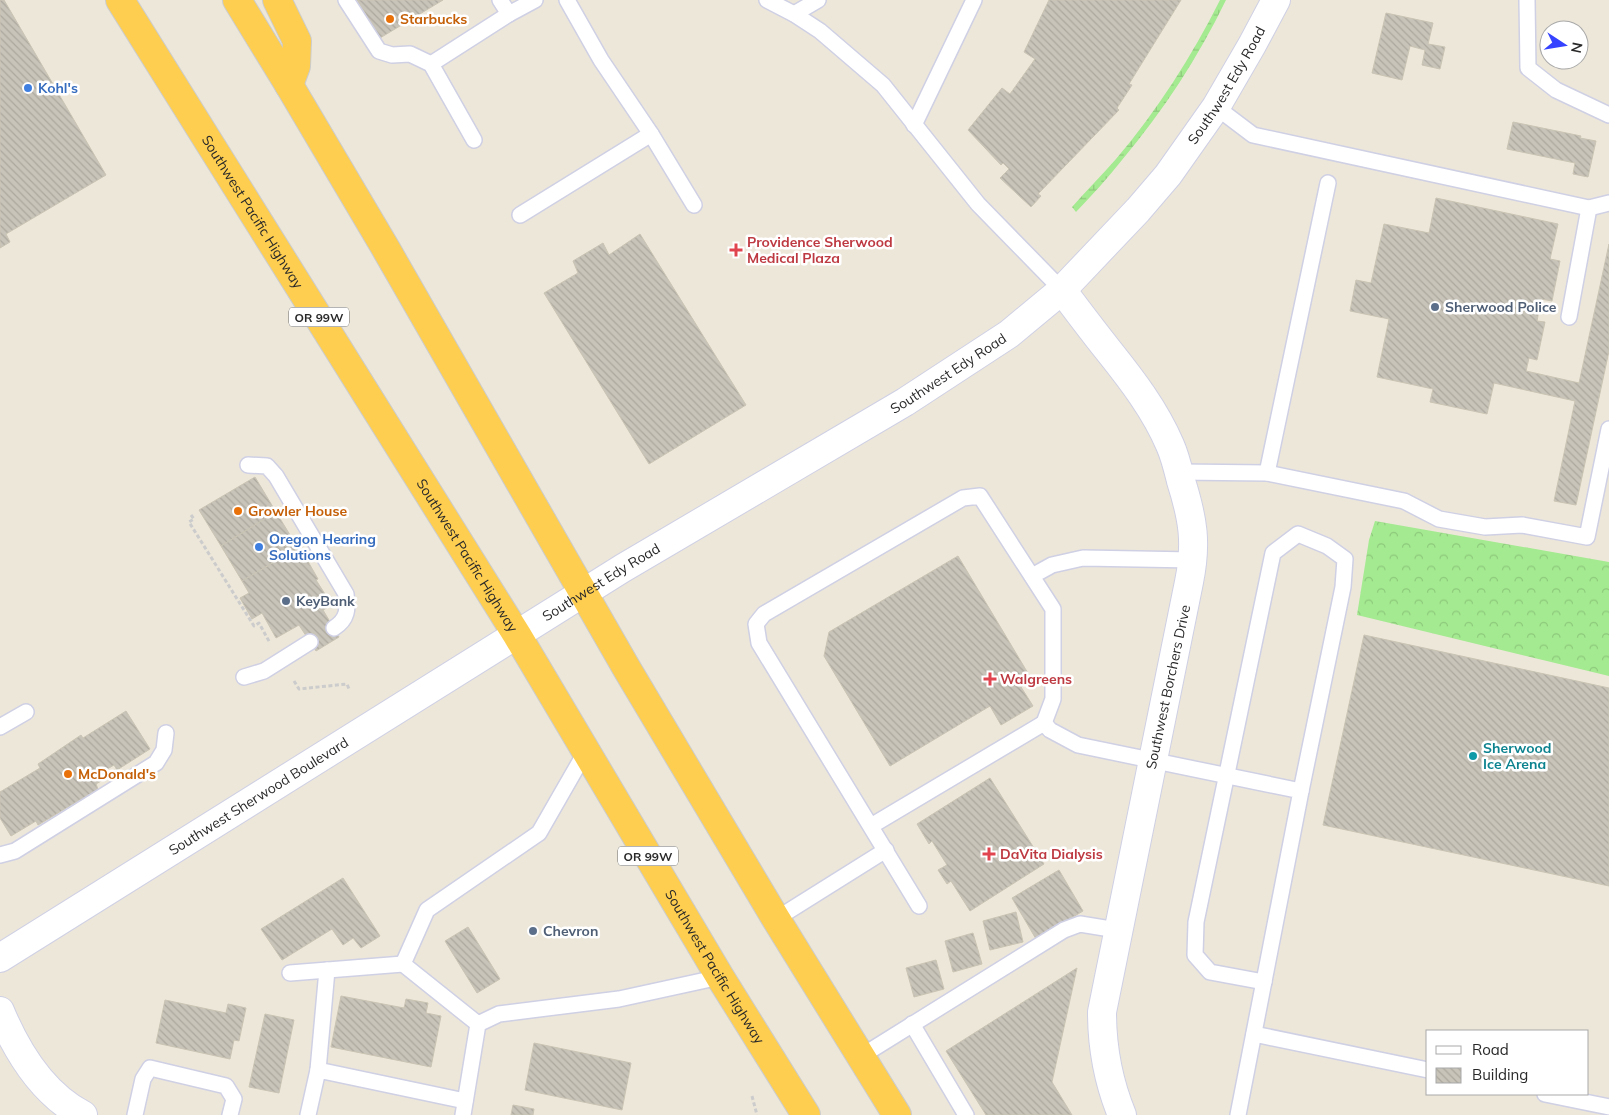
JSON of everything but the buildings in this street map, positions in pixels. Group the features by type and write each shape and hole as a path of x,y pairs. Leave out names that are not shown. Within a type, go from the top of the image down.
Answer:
{"highway":[{"name":"Southwest Pacific Highway","path":"120,0 517,635 720,978 806,1115"},
{"path":"236,0 289,85 386,249 583,593 776,919 897,1115"},
{"path":"276,0 297,41 296,66 289,85"}],"main road":[{"name":"Southwest Edy Road","path":"517,635 623,568 945,377 1009,334 1062,290 1138,210 1168,175 1216,107 1276,0"},
{"name":"Southwest Borchers Drive","path":"1062,290 1136,385 1150,407 1171,447 1190,515 1193,536 1193,560 1102,1012 1102,1040 1107,1069 1122,1115"},
{"name":"Southwest Sherwood Boulevard","path":"0,958 517,635"},
{"path":"0,1011 6,1027 30,1067 50,1091 67,1106 83,1115"}],"lane":[{"path":"346,0 379,51 392,55 410,54 431,64 474,140"},
{"path":"500,0 509,14"},
{"path":"431,64 509,14 535,0"},
{"path":"567,0 601,60 651,134 694,205"},
{"path":"766,0 794,14 826,36 882,85 978,204 1062,290"},
{"path":"794,14 818,0"},
{"path":"914,125 974,0"},
{"path":"1527,0 1528,68 1556,90 1609,115"},
{"path":"1216,107 1253,135 1589,208 1609,203"},
{"path":"520,215 651,134"},
{"path":"1268,473 1328,183"},
{"path":"1569,317 1589,208"},
{"path":"1178,472 1268,473 1404,501 1439,519 1485,527 1522,525 1587,537 1609,429"},
{"path":"248,465 267,466 276,476 346,594 348,610 340,624 334,628"},
{"path":"871,826 1044,723 1052,699 1054,609 980,496 962,498 764,614 756,624 759,643 871,826 886,850 920,906"},
{"path":"1238,1115 1343,587 1345,559 1327,546 1298,534 1274,553 1196,922 1195,955 1210,972 1264,982"},
{"path":"1032,576 1052,565 1083,558 1193,560"},
{"path":"244,677 264,671 310,642"},
{"path":"0,727 26,712"},
{"path":"1044,723 1050,730 1078,745 1301,791"},
{"path":"0,855 15,851 156,763 164,750 166,733"},
{"path":"403,964 427,910 540,833 586,751"},
{"path":"776,919 886,850"},
{"path":"860,1057 1064,930 1080,924 1118,930"},
{"path":"290,973 403,964 478,1024"},
{"path":"308,1115 318,1070 327,970"},
{"path":"478,1024 499,1014 619,999 720,978"},
{"path":"318,1070 464,1108 478,1024"},
{"path":"912,1024 966,1115"},
{"path":"1254,1034 1426,1070"},
{"path":"135,1115 143,1079 150,1068 226,1086 234,1099 230,1115"},
{"path":"1550,1095 1609,1107"}],"path":[{"path":"192,515 194,519 189,522 254,626 259,623 270,644"},
{"path":"294,681 299,689 347,684 349,689"},
{"path":"752,1096 757,1115"}],"green space":[{"path":"1220,0 1226,0 1204,43 1166,103 1117,167 1076,212 1072,207 1116,159 1160,102 1198,42"},
{"path":"1375,521 1609,562 1609,676 1357,615 1369,540"}],"place":[{"name":"Starbucks","path":"390,19"},
{"name":"Kohl's","path":"28,88"},
{"name":"Providence Sherwood Medical Plaza","path":"736,250"},
{"name":"Sherwood Police","path":"1435,307"},
{"name":"Growler House","path":"238,511"},
{"name":"Oregon Hearing Solutions","path":"259,547"},
{"name":"KeyBank","path":"286,601"},
{"name":"Walgreens","path":"990,679"},
{"name":"Sherwood Ice Arena","path":"1473,756"},
{"name":"McDonald's","path":"68,774"},
{"name":"DaVita Dialysis","path":"989,854"},
{"name":"Chevron","path":"533,931"}]}
